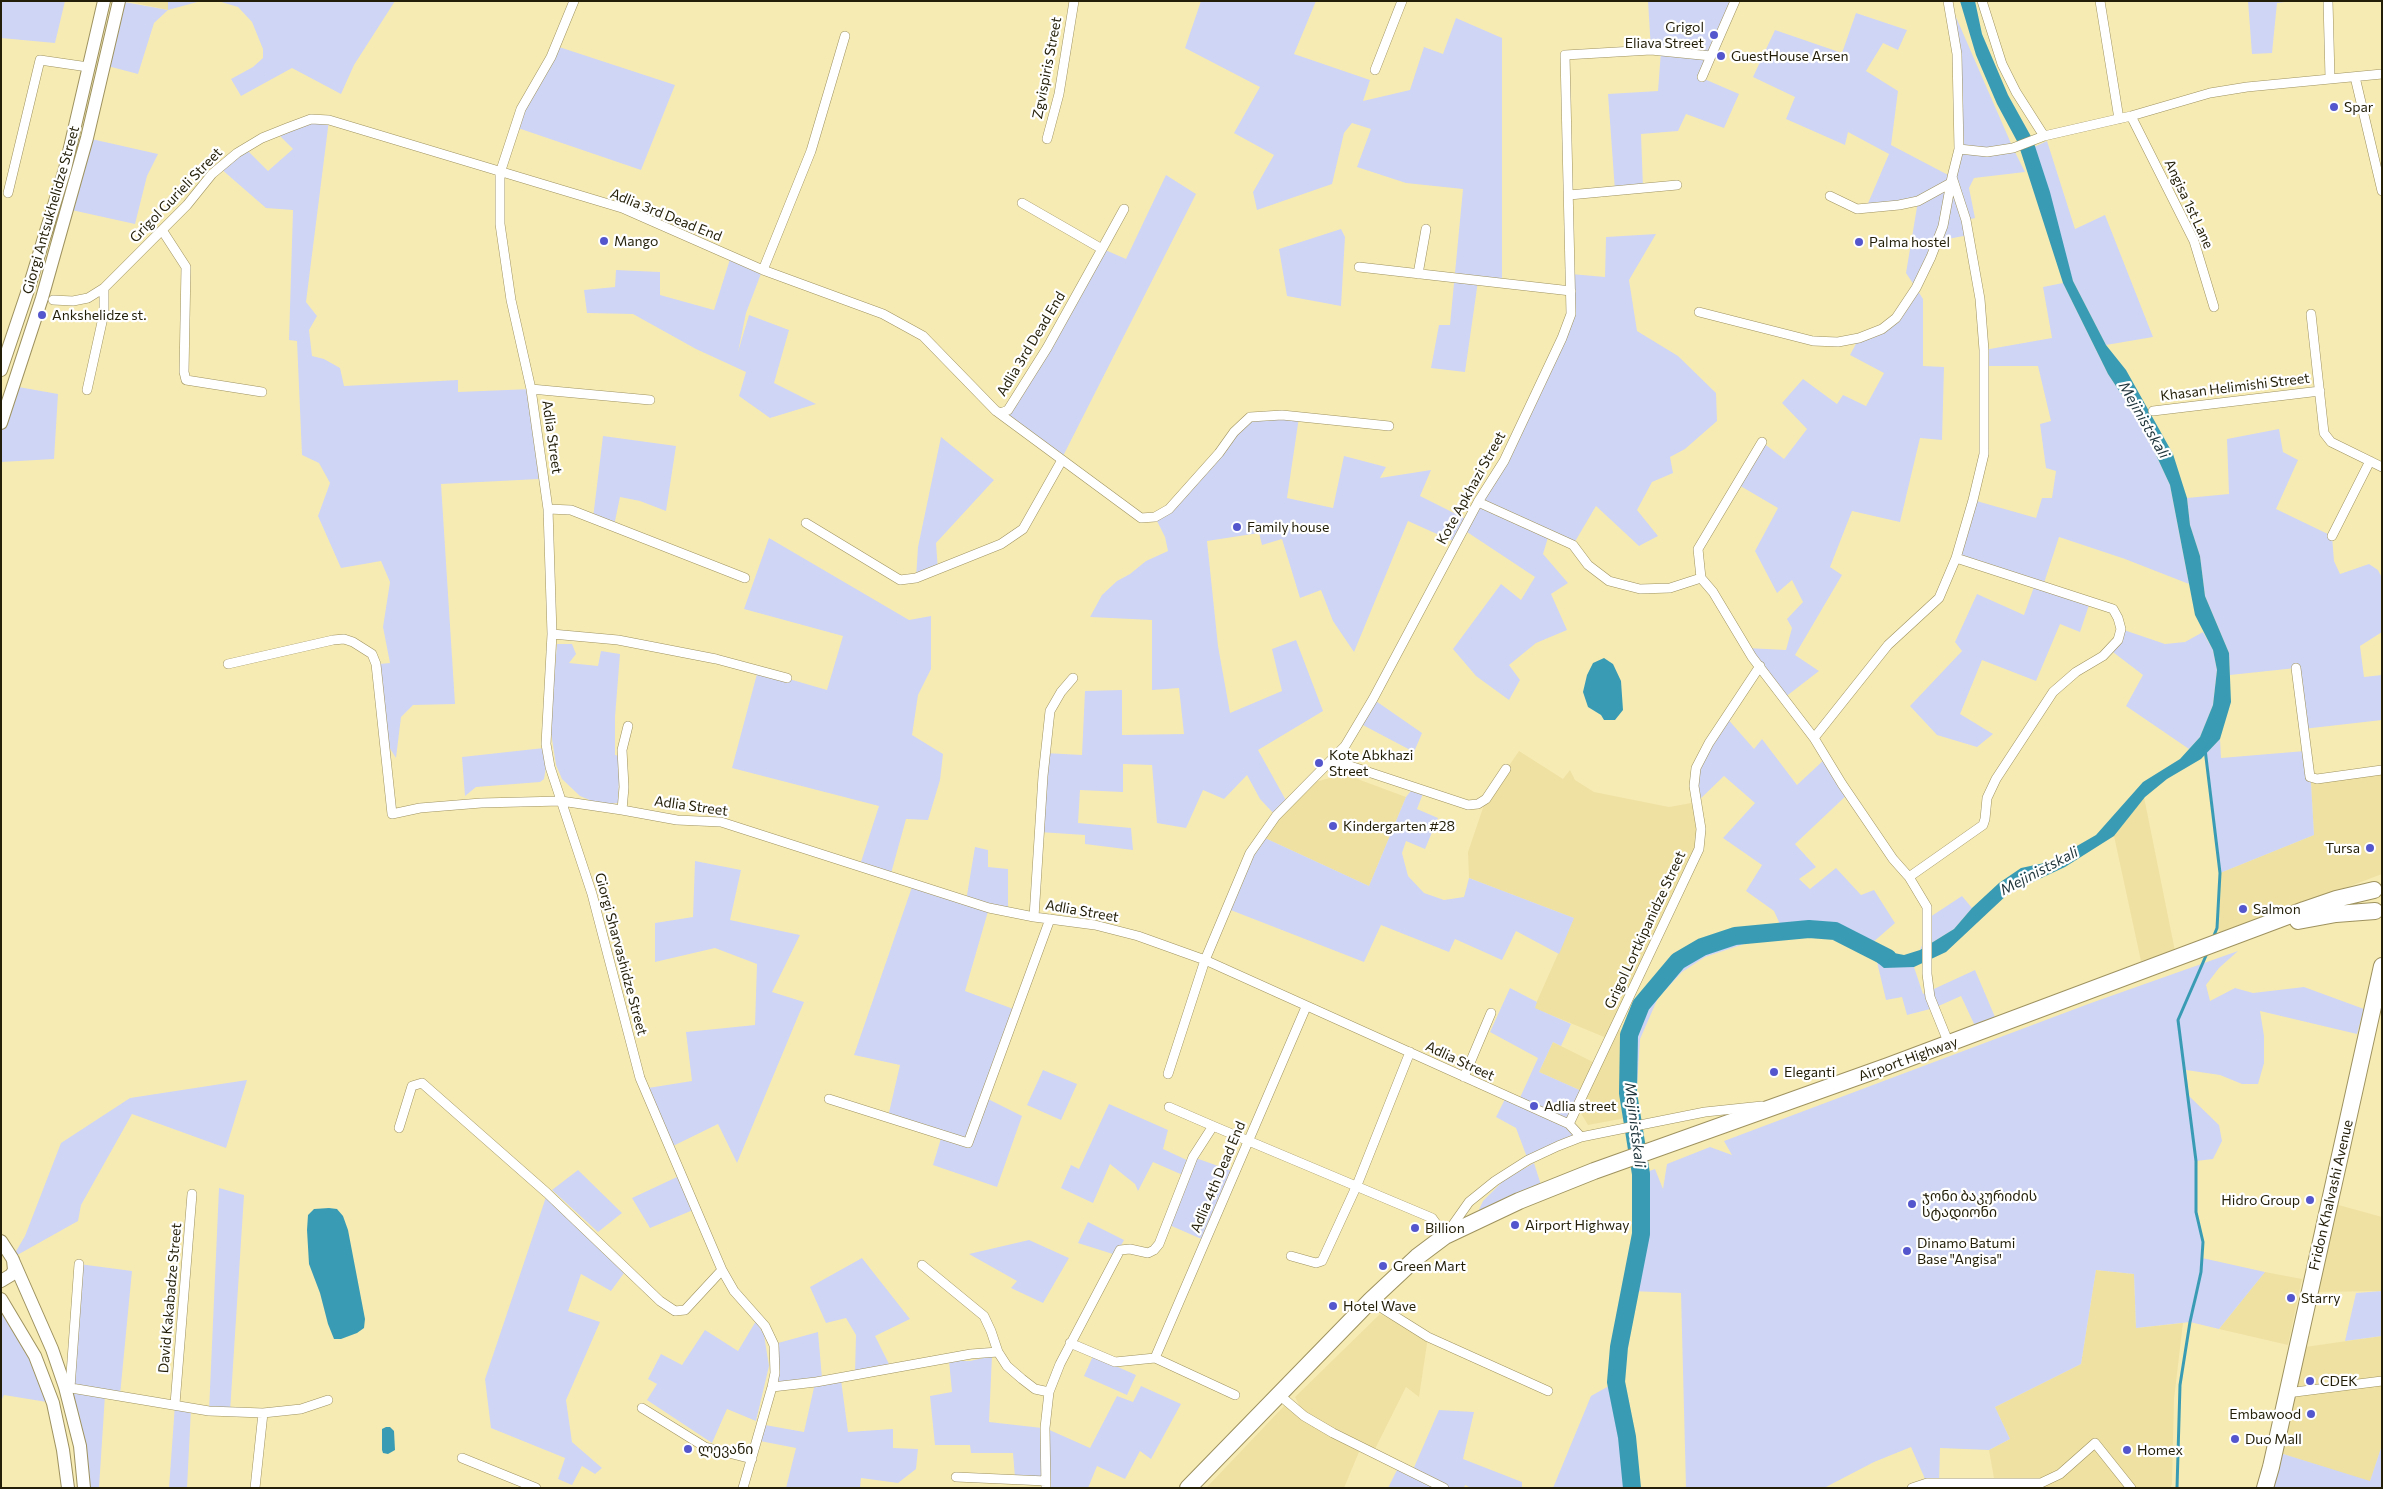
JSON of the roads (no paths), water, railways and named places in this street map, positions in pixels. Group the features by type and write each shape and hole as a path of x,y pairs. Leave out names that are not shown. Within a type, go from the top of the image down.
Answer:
{"highway":[{"path":"2378,886 2372,905 2380,917"},
{"name":"Airport Highway","path":"1188,1488 1371,1300 1417,1257 1445,1236 1475,1225 1549,1188 1624,1166 2190,958 2336,899 2378,886"},
{"name":"Airport Highway","path":"2223,945 2306,919 2346,913 2380,917"},
{"name":"Airport Highway","path":"1654,1155 1777,1106 2190,958"},
{"name":"Fridon Khalvashi Avenue","path":"2265,1488 2380,985 2382,966"},
{"name":"Airport Highway","path":"1200,1488 1377,1305 1422,1263 1475,1225"}],"main road":[{"name":"Giorgi Antsukhelidze Street","path":"1,370 25,300 65,169 104,1"},
{"name":"Giorgi Antsukhelidze Street","path":"1,423 42,298 87,138 119,1"},
{"path":"1,1241 14,1270 11,1276 1,1281"},
{"path":"7,1255 52,1348 68,1388 80,1446 84,1488"},
{"path":"1,1299 35,1356 52,1403 63,1450 68,1488"}],"street":[{"name":"Adlia Street","path":"574,1 551,57 521,109 500,173 500,224 511,300 531,389 548,509 552,634 546,744 550,767 561,801 677,820 721,822 989,908 1034,917 1095,925 1138,936 1205,960 1569,1124 1581,1137"},
{"name":"Zgvispiris Street","path":"1047,139 1059,94 1074,1"},
{"path":"1376,70 1402,1"},
{"path":"1702,77 1735,1"},
{"path":"1699,312 1813,341 1838,342 1860,338 1882,329 1896,318 1916,288 1931,257 1942,226 1959,149 1957,54 1948,1"},
{"path":"1982,1 1988,27 2002,64 2016,92 2044,136"},
{"path":"2100,1 2118,119"},
{"path":"2328,1 2330,78"},
{"path":"762,270 811,151 845,36"},
{"name":"Kote Apkhazi Street","path":"1168,1074 1205,960 1250,853 1276,816 1345,746 1373,699 1478,502 1504,461 1562,338 1571,314 1570,195 1565,55 1651,50 1711,56"},
{"path":"8,193 40,60 88,67"},
{"path":"1959,149 1987,152 2013,148 2044,136 2131,116 2210,93 2247,87 2382,74"},
{"path":"2355,77 2382,190"},
{"name":"Angisa 1st Lane","path":"2131,116 2194,241 2214,307"},
{"name":"Grigol Gurieli Street","path":"53,300 73,301 88,298 104,288 162,230 212,174 237,153 262,138 311,119 329,120 500,173"},
{"name":"Adlia 3rd Dead End","path":"500,173 622,208 762,270 884,314 923,336 996,411 1001,413 1008,410 1047,348 1102,249"},
{"path":"1830,196 1857,209 1899,205 1918,201 1951,180"},
{"path":"1814,738 1888,645 1939,598 1956,558 1973,500 1984,454 1986,411 1980,299 1966,220 1951,180"},
{"path":"1570,195 1677,185"},
{"path":"1022,203 1102,249 1124,209"},
{"path":"1418,274 1426,229"},
{"path":"162,230 186,267 184,372 186,380 262,392"},
{"path":"1359,267 1571,291"},
{"path":"87,390 104,313 104,288"},
{"name":"Khasan Helimishi Street","path":"2311,314 2324,433 2331,442 2382,467"},
{"path":"531,389 650,400"},
{"name":"Khasan Helimishi Street","path":"2154,411 2320,391"},
{"path":"996,411 1141,518 1155,517 1169,509 1219,453 1234,432 1250,417 1282,415 1389,426"},
{"path":"1762,442 1698,549 1701,578 1713,592 1752,656 1814,738 1842,784 1893,859 1909,877 1927,907 1927,974 1930,997 1949,1044"},
{"path":"806,523 900,580 916,578 1001,544 1023,529 1062,460"},
{"path":"2332,536 2370,461"},
{"path":"1478,502 1573,545 1588,564 1609,581 1640,590 1670,588 1701,578"},
{"path":"548,509 570,510 745,578"},
{"path":"1909,877 1982,825 1985,819 1987,798 1996,779 2053,692 2076,672 2103,656 2118,640 2121,629 2118,618 2113,610 1956,558"},
{"path":"552,634 618,640 716,659 787,678"},
{"path":"228,664 344,639 353,642 372,654 376,664 392,814 420,808 481,803 561,801"},
{"name":"Grigol Lortkipanidze Street","path":"1569,1124 1699,849 1702,828 1694,786 1696,768 1709,743 1760,666"},
{"path":"2296,668 2310,777 2317,779 2382,770"},
{"path":"1034,917 1042,776 1050,711 1061,692 1073,678"},
{"path":"622,810 624,787 622,750 628,726"},
{"path":"1332,760 1468,805 1486,799 1506,770"},
{"name":"Giorgi Sharvashidze Street","path":"561,801 592,894 640,1078 722,1270 734,1291 765,1326 774,1345 775,1373 743,1488"},
{"path":"828,1098 968,1143 1050,919"},
{"name":"Adlia 4th Dead End","path":"1155,1358 1306,1006"},
{"path":"1464,1077 1491,1013"},
{"path":"1291,1256 1316,1263 1322,1261 1357,1185 1410,1052"},
{"path":"399,1128 412,1086 422,1083 548,1193 660,1301 675,1311 685,1310 722,1270"},
{"path":"1169,1107 1432,1218 1445,1236 1469,1202 1495,1180 1528,1160 1581,1137 1740,1107 1777,1106"},
{"path":"956,1477 1046,1484 1045,1428 1049,1392 1070,1343 1120,1250 1130,1249 1148,1253 1159,1244 1193,1158 1213,1126"},
{"name":"David Kakabadze Street","path":"175,1404 192,1194"},
{"path":"1469,1202 1475,1225"},
{"path":"79,1264 68,1388 209,1411 263,1413 301,1409 328,1400"},
{"path":"922,1265 984,1316 998,1352 1008,1366 1022,1380 1035,1389 1049,1392"},
{"path":"1377,1305 1428,1337 1548,1391"},
{"path":"1070,1343 1115,1362 1155,1358 1236,1395"},
{"path":"772,1386 816,1382 971,1354 998,1352"},
{"path":"2287,1393 2382,1381"},
{"path":"1284,1399 1304,1416 1333,1434 1444,1488"},
{"path":"642,1408 705,1447 752,1459"},
{"path":"255,1488 263,1413"},
{"path":"1912,1488 1927,1483 2041,1483 2060,1474 2095,1444 2131,1488"},
{"path":"462,1458 536,1488"}],"water":[{"path":"1960,1 1975,1 1982,34 2008,95 2033,140 2050,192 2073,281 2106,345 2126,370 2173,454 2187,498 2190,525 2200,556 2205,596 2229,653 2231,702 2220,739 2201,759 2167,779 2145,797 2114,836 2065,867 2009,893 1946,952 1914,967 1884,968 1863,951 1871,944 1884,951 1904,955 1920,950 1954,929 1972,908 1999,883 2021,868 2049,862 2096,835 2143,782 2180,759 2200,737 2213,705 2217,670 2213,650 2195,615 2170,485 2143,427 2108,374 2063,283 2018,143 1997,104 1976,55"},
{"path":"1604,658 1613,664 1621,681 1623,710 1615,720 1604,720 1601,715 1588,707 1583,692 1587,675 1593,663"},
{"path":"314,1209 337,1209 343,1216 348,1230 365,1319 364,1328 341,1339 334,1339 309,1264 308,1215"},
{"path":"390,1427 394,1431 395,1450 388,1454 383,1453 382,1450 382,1429"}],"waterway":[{"path":"2205,749 2220,873 2217,928 2213,938"},
{"name":"Mejinistskali","path":"1632,1488 1627,1437 1616,1382 1619,1347 1641,1234 1641,1174 1628,1093 1629,1035 1641,1005 1678,961 1702,947 1735,936 1809,929 1835,931 1888,958"},
{"path":"2177,1488 2180,1385 2190,1322 2201,1272 2203,1242 2196,1212 2196,1161 2178,1020 2208,951"}],"place":[{"name":"Grigol Eliava Street","path":"1714,35"},
{"name":"GuestHouse Arsen","path":"1721,56"},
{"name":"Spar","path":"2334,107"},
{"name":"Mango","path":"604,241"},
{"name":"Palma hostel","path":"1859,242"},
{"name":"Ankshelidze st.","path":"42,315"},
{"name":"Family house","path":"1237,527"},
{"name":"Kote Abkhazi Street","path":"1319,763"},
{"name":"Kindergarten #28","path":"1333,826"},
{"name":"Tursa","path":"2370,848"},
{"name":"Salmon","path":"2243,909"},
{"name":"Eleganti","path":"1774,1072"},
{"name":"Adlia street","path":"1534,1106"},
{"name":"Hidro Group","path":"2310,1200"},
{"name":"ჯონი ბაკურიძის სტადიონი","path":"1912,1204"},
{"name":"Airport Highway","path":"1515,1225"},
{"name":"Billion","path":"1415,1228"},
{"name":"Dinamo Batumi Base \"Angisa\"","path":"1907,1251"},
{"name":"Green Mart","path":"1383,1266"},
{"name":"Starry","path":"2291,1298"},
{"name":"Hotel Wave","path":"1333,1306"},
{"name":"CDEK","path":"2310,1381"},
{"name":"Embawood","path":"2311,1414"},
{"name":"Duo Mall","path":"2235,1439"},
{"name":"ლევანი","path":"688,1449"},
{"name":"Homex","path":"2127,1450"}]}
